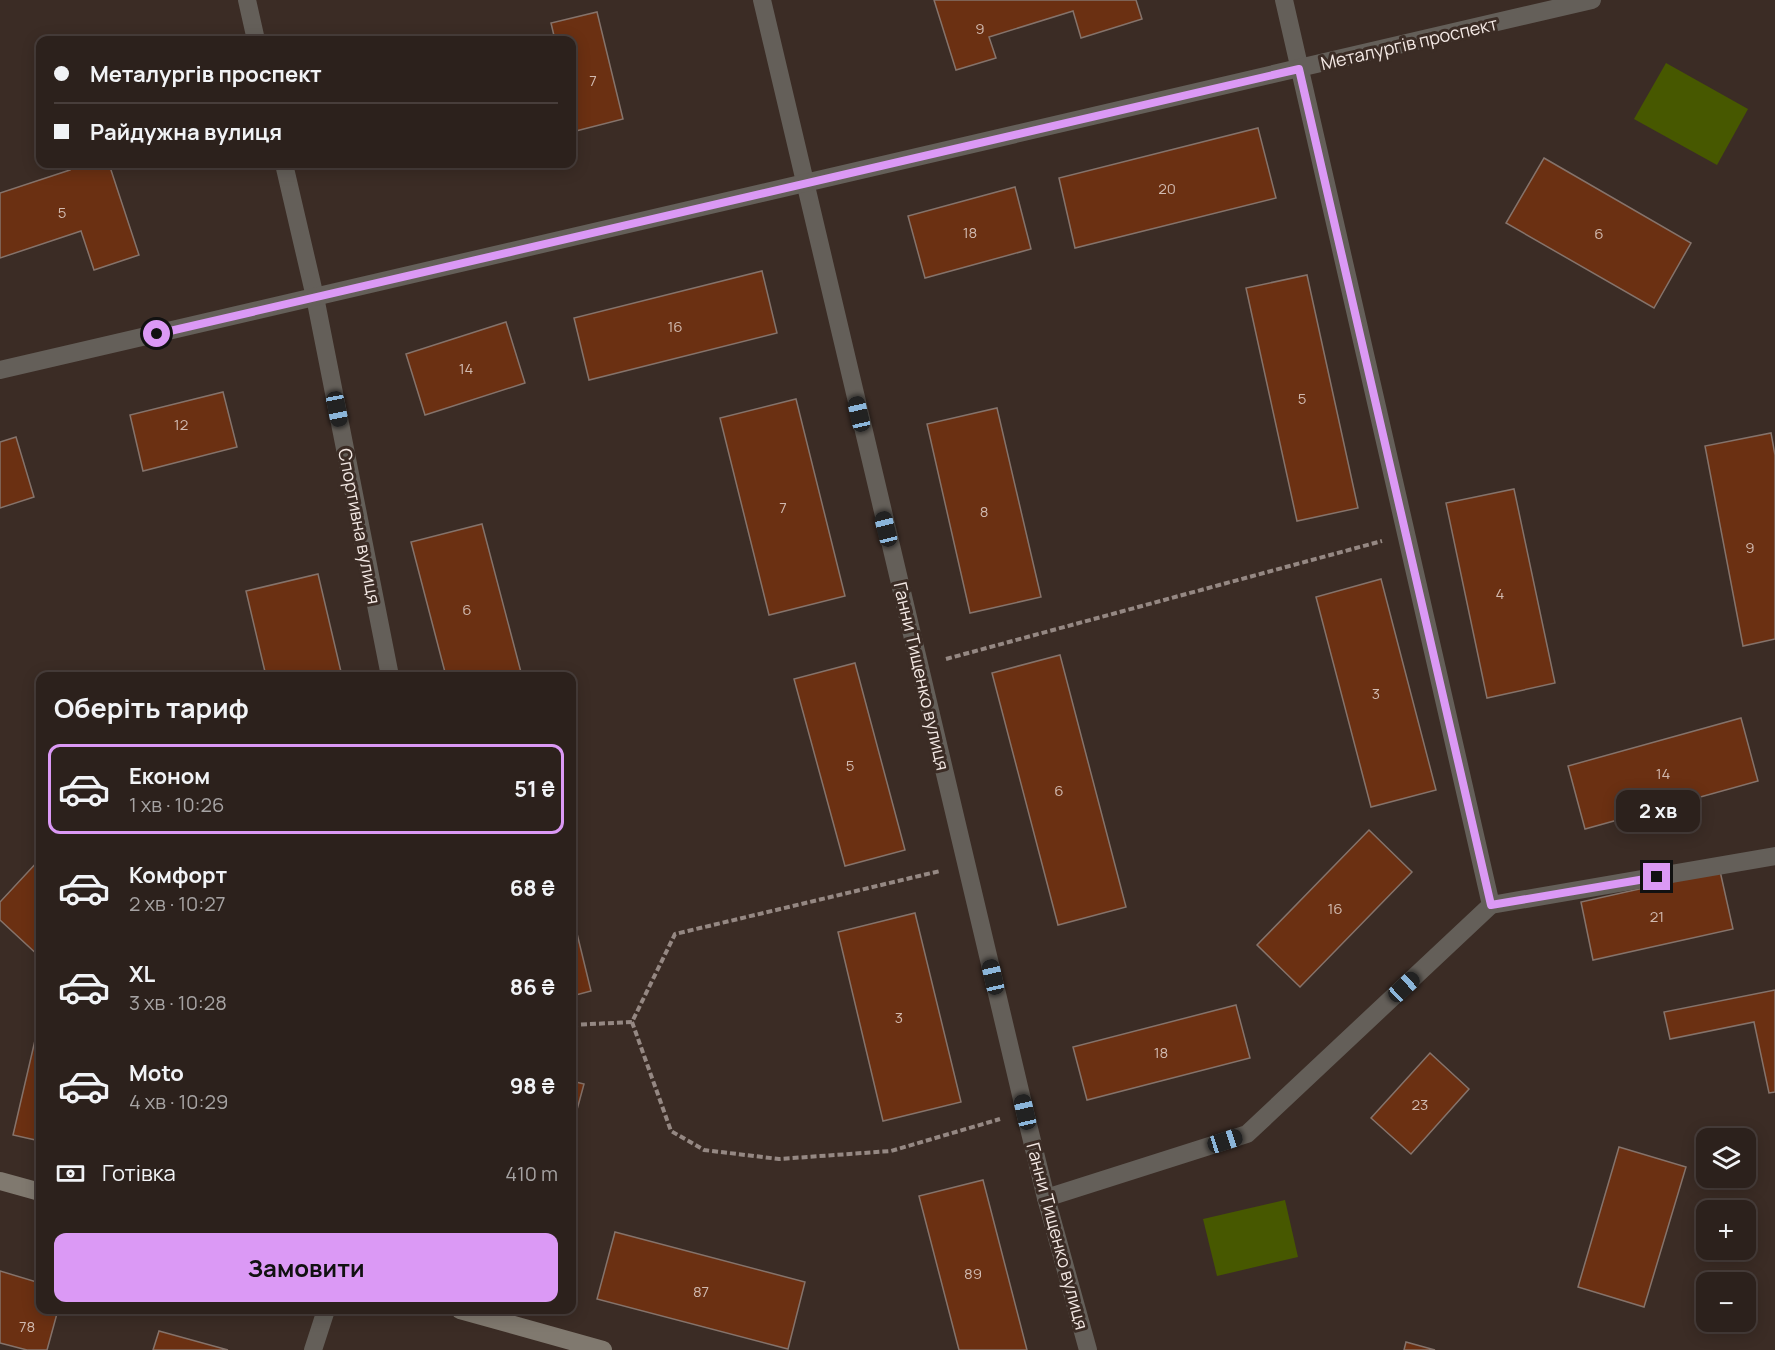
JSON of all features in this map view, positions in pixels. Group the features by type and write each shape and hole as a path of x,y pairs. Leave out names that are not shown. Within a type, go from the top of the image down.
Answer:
{"street":[{"path":"247,0 255,36"},
{"name":"Ганни Тищенко вулиця","path":"762,0 1025,1112 1088,1350"},
{"path":"1284,0 1491,905"},
{"name":"Металургів проспект","path":"0,370 1592,0"},
{"name":"Спортивна вулиця","path":"285,168 315,297 389,672"},
{"path":"1046,1198 1247,1134 1491,905 1775,856"},
{"path":"0,1181 36,1191"},
{"path":"313,1350 325,1314"},
{"path":"474,1314 603,1350"}],"path":[{"path":"919,667 1406,535"},
{"path":"967,864 675,934 632,1022 671,1131 705,1150 779,1159 891,1151 1025,1112"},
{"path":"576,1025 632,1022"}],"green space":[{"path":"1666,63 1748,109 1717,165 1634,119"},
{"path":"1285,1200 1298,1257 1217,1276 1203,1219"}],"building":[{"path":"934,0 1136,0 1142,19 1081,38 1073,11 989,37 996,58 956,70"},
{"path":"597,12 623,119 576,131 576,36 554,36 551,23"},
{"path":"1258,128 1276,198 1075,248 1059,178"},
{"path":"1544,158 1691,243 1654,308 1506,223"},
{"path":"69,168 110,168 139,255 94,270 81,231 0,258 0,193 70,170"},
{"path":"1015,187 1031,249 925,278 908,216"},
{"path":"762,271 777,333 589,380 574,318"},
{"path":"1307,275 1358,508 1297,521 1246,288"},
{"path":"506,322 525,383 425,415 406,354"},
{"path":"223,392 237,447 143,471 130,415"},
{"path":"796,399 845,596 769,615 720,418"},
{"path":"997,408 1041,597 970,613 927,424"},
{"path":"1771,433 1775,455 1775,639 1743,646 1705,446"},
{"path":"16,437 34,497 0,508 0,442"},
{"path":"1514,489 1555,683 1487,698 1446,503"},
{"path":"482,524 521,672 445,672 411,542"},
{"path":"318,574 341,672 265,672 246,591"},
{"path":"1381,579 1436,790 1371,807 1316,597"},
{"path":"1060,655 1126,907 1058,925 992,673"},
{"path":"855,663 905,850 845,866 794,679"},
{"path":"1741,718 1758,781 1585,829 1568,766"},
{"path":"1369,830 1412,872 1300,987 1257,945"},
{"path":"36,863 36,953 0,920 0,902"},
{"path":"1720,871 1733,929 1593,960 1581,902"},
{"path":"915,913 961,1102 883,1121 838,932"},
{"path":"576,929 591,991 576,995"},
{"path":"1775,990 1775,1092 1769,1093 1754,1022 1670,1039 1664,1012"},
{"path":"1236,1005 1250,1058 1087,1100 1073,1047"},
{"path":"36,1036 36,1140 13,1135"},
{"path":"1430,1053 1469,1089 1411,1154 1371,1118"},
{"path":"576,1082 584,1084 576,1113"},
{"path":"1619,1147 1686,1167 1644,1307 1578,1287"},
{"path":"983,1180 1027,1350 959,1350 919,1196"},
{"path":"615,1232 805,1282 788,1349 597,1299"},
{"path":"0,1271 36,1282 36,1314 57,1314 47,1350 27,1350 0,1343"},
{"path":"159,1331 228,1350 153,1350"},
{"path":"1406,1342 1435,1350 1404,1350"}],"route":[{"path":"157,334 1299,69 1491,905 1657,877"}]}
